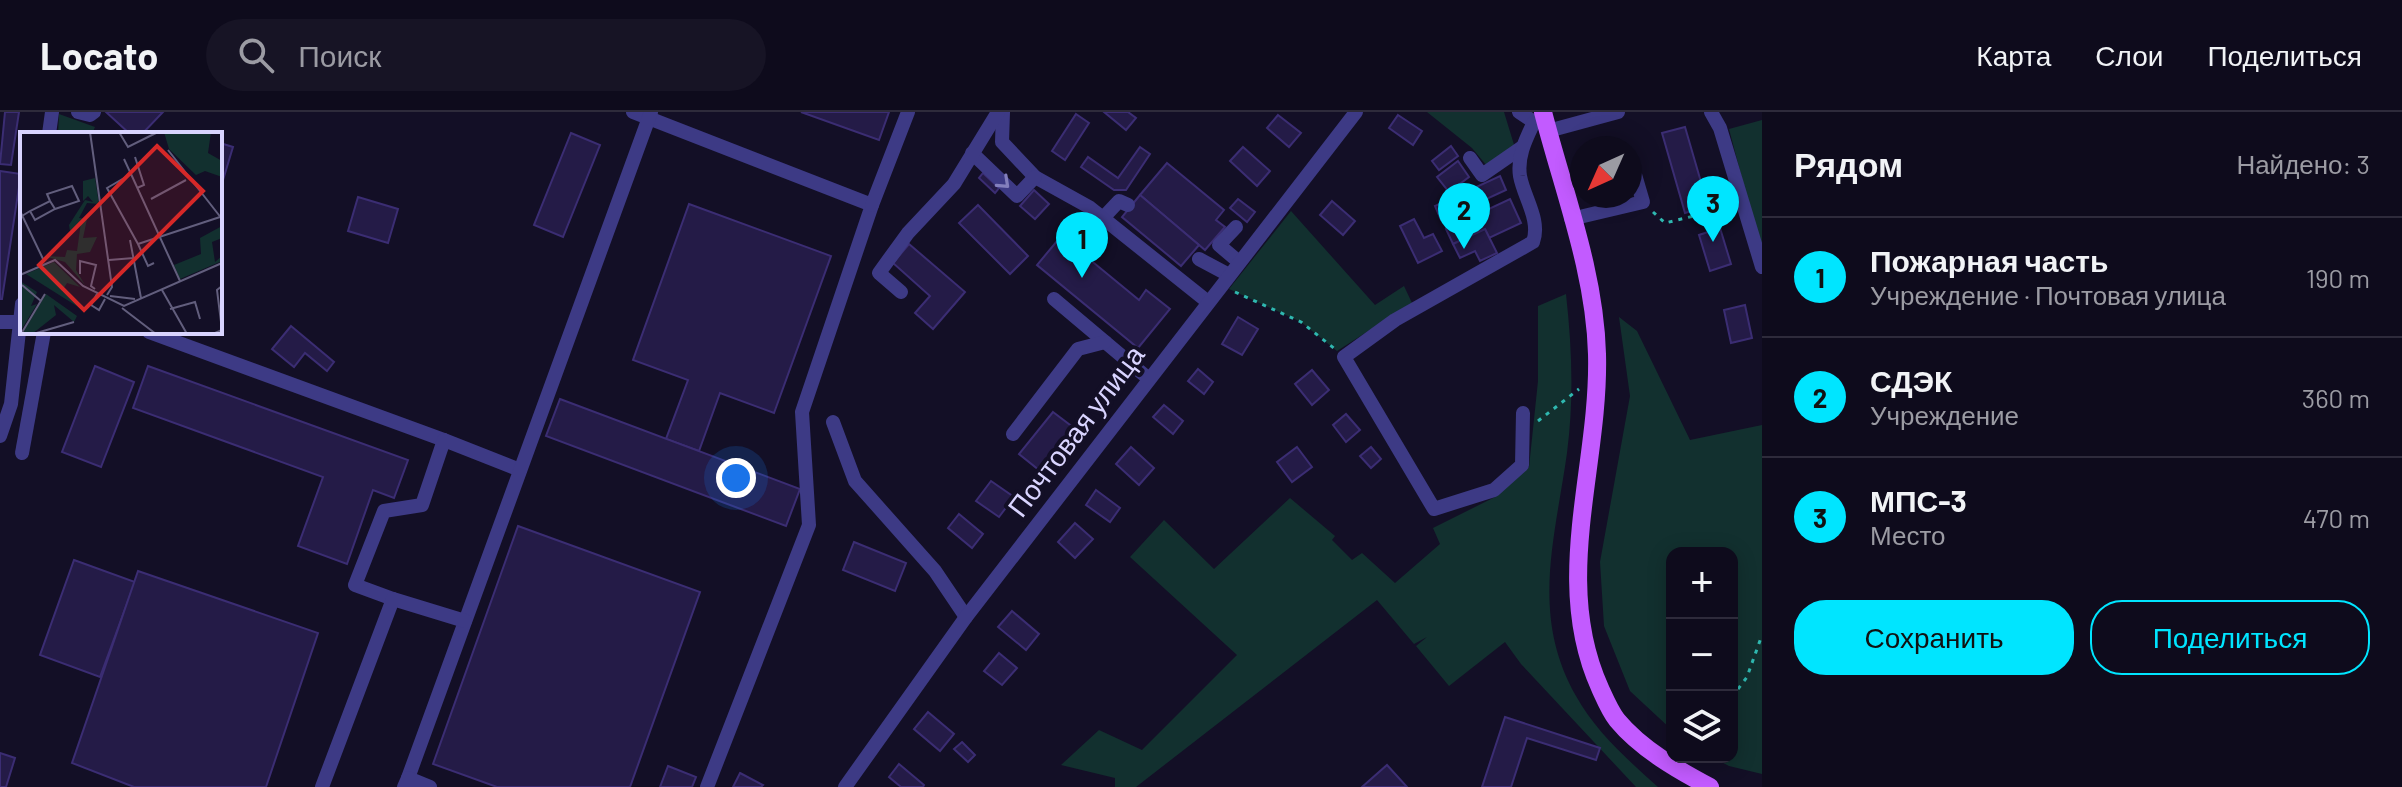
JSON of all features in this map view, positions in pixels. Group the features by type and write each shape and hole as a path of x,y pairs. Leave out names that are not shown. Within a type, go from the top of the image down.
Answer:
{"main road":[{"path":"1542,121 1590,294 1597,350 1597,392 1576,579 1585,652 1616,719 1652,752 1700,784"}],"street":[{"path":"49,132 52,112"},
{"path":"78,112 90,115 94,112"},
{"path":"633,112 650,115 872,205"},
{"path":"707,787 809,525 802,412 872,205 908,112"},
{"path":"901,292 879,273 954,184 1001,112"},
{"path":"1001,112 1002,142 1035,177 1103,218 1208,302"},
{"name":"Почтовая улица","path":"845,787 966,617 1356,112"},
{"path":"1519,112 1542,121 1618,112"},
{"path":"1711,112 1720,128 1762,267"},
{"path":"430,787 406,782 650,115"},
{"path":"1470,158 1482,175 1521,148 1542,121"},
{"path":"1521,148 1520,174 1537,230 1533,242 1395,320 1344,357 1434,509 1494,490 1522,465 1523,413"},
{"path":"972,153 1017,196 1035,177"},
{"path":"1571,219 1643,202 1642,199"},
{"path":"1103,218 1119,201 1128,205"},
{"path":"1236,227 1219,245 1239,262"},
{"path":"1199,259 1225,280"},
{"path":"1054,299 1149,379"},
{"path":"0,436 11,404 20,316"},
{"path":"0,322 19,322"},
{"path":"22,453 44,334"},
{"path":"154,334 520,470"},
{"path":"1013,434 1078,349 1105,342"},
{"path":"833,422 855,481 935,571 966,617"},
{"path":"444,440 422,505 384,511 355,585 465,621"},
{"path":"322,787 393,599"}],"path":[{"path":"1643,202 1665,223 1742,204"},
{"path":"1225,280 1301,322 1344,357"},
{"path":"1523,435 1565,397 1582,388"},
{"path":"1736,691 1747,677 1762,635"}],"green space":[{"path":"1427,112 1504,112 1515,148 1487,166 1472,148"},
{"path":"59,114 95,127 93,132 58,132"},
{"path":"1762,120 1762,254 1729,129"},
{"path":"1291,211 1375,305 1404,286 1412,303 1337,351 1301,322 1229,289"},
{"path":"1566,294 1571,354 1571,413 1552,546 1550,606 1554,636 1562,666 1584,709 1613,745 1658,787 1636,787 1521,664 1505,642 1449,686 1416,646 1427,637 1414,644 1377,600 1136,787 1115,787 1115,778 1061,765 1099,730 1142,750 1237,655 1130,557 1164,520 1214,569 1290,498 1335,536 1332,540 1352,560 1362,553 1395,583 1440,544 1433,528 1497,496 1529,467 1538,381 1538,306"},
{"path":"1619,317 1637,331 1690,440 1762,425 1762,774 1723,763 1738,763 1738,547 1666,547 1666,724 1630,691 1604,626 1600,562 1630,396"}],"building":[{"path":"5,112 19,112 11,165 0,164"},
{"path":"106,112 163,112 144,132 128,132"},
{"path":"801,112 889,112 879,140"},
{"path":"1104,112 1128,112 1136,118 1126,130"},
{"path":"1076,114 1089,123 1065,160 1052,151"},
{"path":"1278,115 1301,133 1289,147 1267,128"},
{"path":"1398,115 1422,131 1413,145 1389,128"},
{"path":"1685,127 1708,206 1685,213 1662,133"},
{"path":"571,133 600,145 563,237 534,225"},
{"path":"222,144 233,147 222,183"},
{"path":"1451,146 1458,156 1439,170 1432,161"},
{"path":"1140,147 1150,154 1126,190 1114,190 1081,167 1088,157 1118,178"},
{"path":"1243,147 1270,171 1257,186 1230,161"},
{"path":"1458,161 1469,177 1449,192 1437,177"},
{"path":"1167,163 1224,210 1216,220 1225,227 1205,250 1140,195"},
{"path":"0,171 20,174 20,181 0,299"},
{"path":"983,173 999,188 995,193 979,178"},
{"path":"1500,176 1506,190 1441,220 1435,206"},
{"path":"1034,190 1049,204 1035,219 1020,206"},
{"path":"1140,195 1199,245 1181,266 1122,217"},
{"path":"358,197 398,209 388,243 348,231"},
{"path":"1238,199 1255,212 1247,222 1230,208"},
{"path":"1510,199 1521,223 1489,238 1485,229 1453,244 1446,229"},
{"path":"1332,201 1355,221 1343,235 1320,215"},
{"path":"689,204 831,256 774,413 720,393 699,451 666,439 688,380 633,360"},
{"path":"978,205 1028,256 1010,274 959,223"},
{"path":"1414,219 1424,238 1433,234 1442,251 1418,263 1400,226"},
{"path":"1068,228 1090,246 1083,254 1139,300 1146,290 1170,309 1138,348 1037,265"},
{"path":"1720,228 1731,264 1710,271 1699,235"},
{"path":"1485,229 1497,253 1480,261 1475,251 1460,258 1453,244"},
{"path":"909,244 965,292 933,329 915,313 930,296 893,263"},
{"path":"1745,305 1752,338 1731,343 1724,310"},
{"path":"1238,317 1258,329 1242,355 1222,344"},
{"path":"291,326 334,362 327,371 305,353 294,367 272,349"},
{"path":"95,366 134,382 101,467 62,452"},
{"path":"148,366 408,460 394,498 373,490 347,564 298,546 323,477 133,408"},
{"path":"1198,369 1213,382 1204,394 1188,381"},
{"path":"1312,370 1329,390 1312,405 1295,384"},
{"path":"560,399 800,489 786,526 546,436"},
{"path":"1164,405 1183,421 1173,434 1153,417"},
{"path":"1053,412 1078,431 1044,474 1019,454"},
{"path":"1346,414 1360,430 1346,442 1333,425"},
{"path":"1131,447 1154,468 1139,485 1116,464"},
{"path":"1297,447 1312,467 1292,482 1277,462"},
{"path":"1371,447 1381,459 1371,468 1360,456"},
{"path":"991,481 1014,497 999,517 976,501"},
{"path":"1096,490 1120,508 1110,522 1086,505"},
{"path":"959,514 983,534 972,548 948,528"},
{"path":"1075,523 1093,539 1075,558 1058,542"},
{"path":"518,526 700,592 630,787 497,787 433,764"},
{"path":"854,542 906,563 895,591 843,570"},
{"path":"74,560 135,582 100,677 40,655"},
{"path":"138,571 318,633 266,787 134,787 72,763"},
{"path":"1012,611 1039,634 1026,650 998,627"},
{"path":"999,653 1017,668 1002,685 984,671"},
{"path":"928,712 954,734 940,751 914,729"},
{"path":"1505,717 1600,748 1596,760 1527,738 1511,787 1482,787"},
{"path":"962,742 975,755 968,762 954,749"},
{"path":"0,753 15,758 6,787 0,787"},
{"path":"899,764 923,787 901,787 889,777"},
{"path":"1387,765 1407,787 1362,787"},
{"path":"668,766 696,777 692,787 660,787"},
{"path":"740,773 763,785 733,787"}],"place":[{"name":"МПС-3","path":"1713,242"},
{"name":"СДЭК","path":"1464,249"},
{"name":"Пожарная часть","path":"1082,278"}]}
